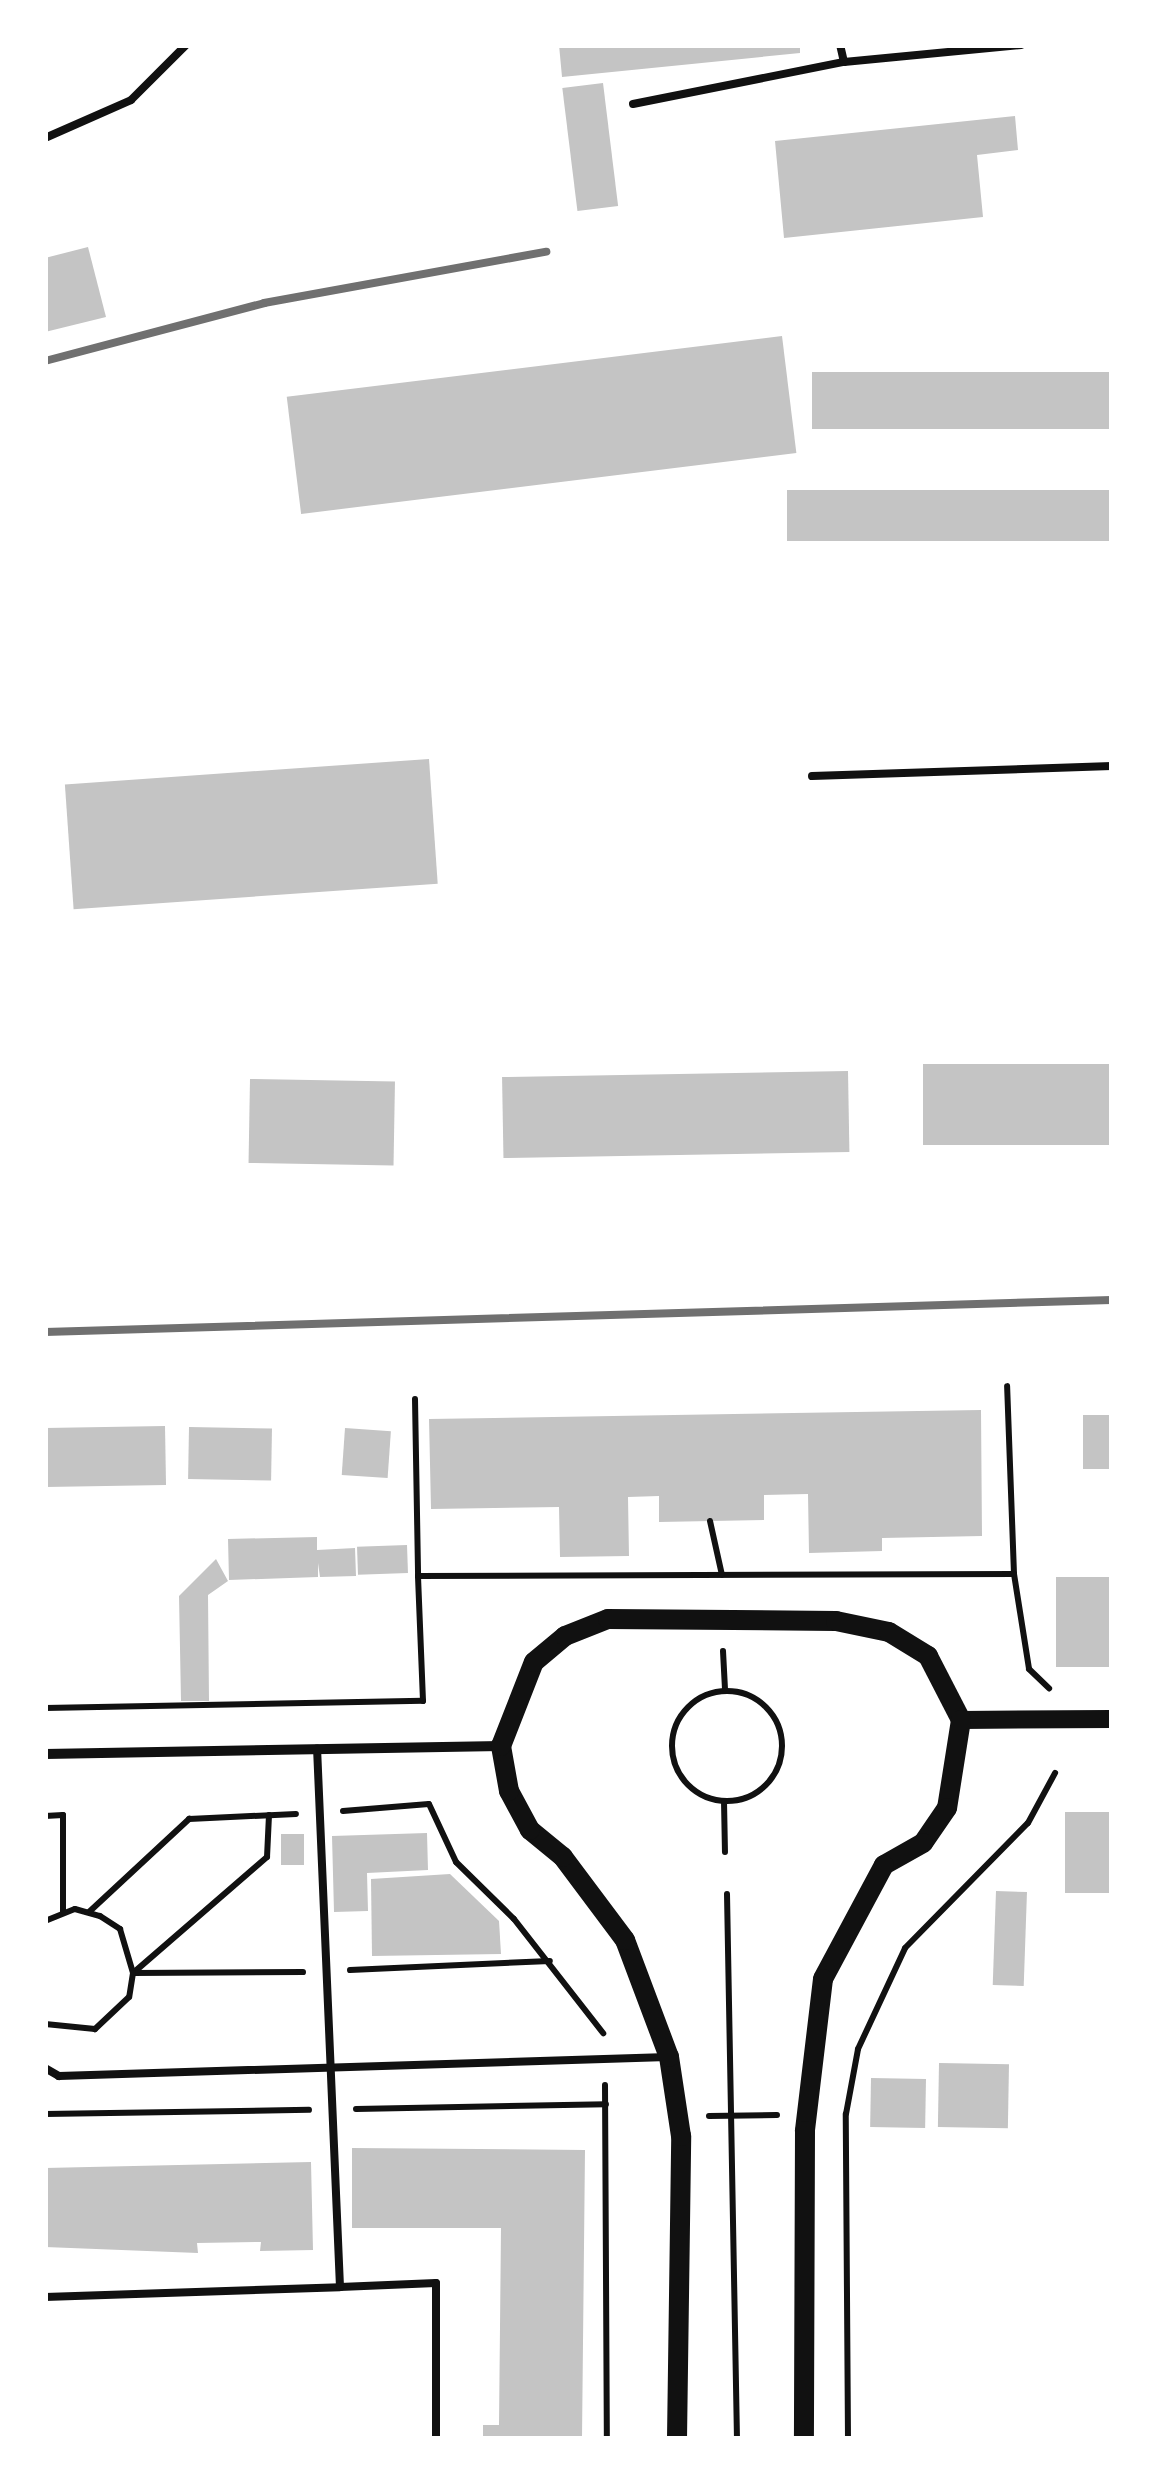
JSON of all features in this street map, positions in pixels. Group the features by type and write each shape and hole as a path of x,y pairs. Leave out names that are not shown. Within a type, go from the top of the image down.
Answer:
{"main road":[{"path":"677,2439 681,2136 669,2057 625,1940 563,1857 530,1830 509,1791 501,1746 534,1662 566,1636 608,1619 836,1621 889,1632 928,1656 961,1720 946,1808 923,1843 884,1865 824,1978 805,2130 804,2439"}],"street":[{"path":"961,1720 1112,1719"},
{"path":"45,1754 501,1746"}],"lane":[{"path":"45,138 131,100 186,45"},
{"path":"840,45 844,62"},
{"path":"633,104 844,62 1021,45"},
{"path":"812,776 1112,766"},
{"path":"318,1748 340,2287"},
{"path":"45,2068 59,2076 669,2057"},
{"path":"45,2296 436,2283 436,2439"}],"path":[{"path":"1007,1386 1014,1574 1029,1669 1054,1693"},
{"path":"45,1708 423,1701 415,1399"},
{"path":"710,1521 722,1575"},
{"path":"418,1576 1014,1574"},
{"path":"723,1650 724,1689"},
{"path":"724,1689 767,1710 783,1745 761,1791 724,1801 685,1784 671,1738 690,1704 724,1689"},
{"path":"848,2439 846,2114 858,2049 906,1948 1028,1823 1055,1774"},
{"path":"724,1801 725,1852"},
{"path":"89,1912 189,1819 429,1804 456,1862 602,2023 606,2439"},
{"path":"45,1816 63,1815 63,1912"},
{"path":"727,1894 737,2115 737,2439"},
{"path":"45,1921 63,1912 89,1912 120,1929 132,1950 130,1997 95,2029 45,2024"},
{"path":"696,2116 788,2114"}],"building":[{"path":"559,45 800,45 800,53 562,77"},
{"path":"603,83 618,206 577,211 562,88"},
{"path":"1015,116 1018,150 977,155 983,217 784,238 775,141"},
{"path":"88,247 106,317 45,332 45,258"},
{"path":"782,336 796,453 301,514 287,397"},
{"path":"812,372 1112,372 1112,429 812,429"},
{"path":"787,490 1112,490 1112,541 787,541"},
{"path":"429,759 438,884 74,909 65,784"},
{"path":"923,1064 1112,1064 1112,1145 923,1145"},
{"path":"848,1071 849,1152 503,1158 502,1077"},
{"path":"250,1079 395,1082 394,1166 249,1163"},
{"path":"981,1410 982,1536 882,1538 882,1551 809,1553 808,1494 764,1495 764,1520 659,1522 659,1496 628,1497 629,1556 560,1557 559,1507 431,1509 429,1419"},
{"path":"1083,1415 1112,1415 1112,1469 1083,1469"},
{"path":"165,1426 166,1485 46,1487 45,1428"},
{"path":"189,1427 272,1428 271,1480 188,1479"},
{"path":"345,1428 391,1431 388,1478 342,1475"},
{"path":"317,1537 317,1550 355,1548 356,1576 320,1577 318,1563 318,1577 229,1580 228,1539"},
{"path":"407,1545 408,1573 358,1575 357,1547"},
{"path":"216,1559 228,1581 208,1595 209,1701 181,1701 179,1596"},
{"path":"1056,1577 1112,1577 1112,1667 1056,1667"},
{"path":"1065,1812 1112,1812 1112,1893 1065,1893"},
{"path":"427,1833 428,1870 367,1873 368,1911 334,1912 332,1836"},
{"path":"281,1834 304,1834 304,1865 281,1865"},
{"path":"450,1874 499,1921 501,1954 372,1956 371,1879"},
{"path":"996,1891 1027,1892 1024,1986 993,1985"},
{"path":"939,2063 1009,2064 1008,2128 938,2127"},
{"path":"871,2078 926,2079 925,2128 870,2127"},
{"path":"352,2148 585,2150 582,2439 483,2439 483,2425 499,2425 501,2228 352,2228"},
{"path":"311,2162 313,2250 260,2251 261,2242 197,2243 198,2253 45,2247 45,2168"}],"railway":[{"path":"45,361 264,303 546,252"},
{"path":"45,1332 1112,1300"}]}
